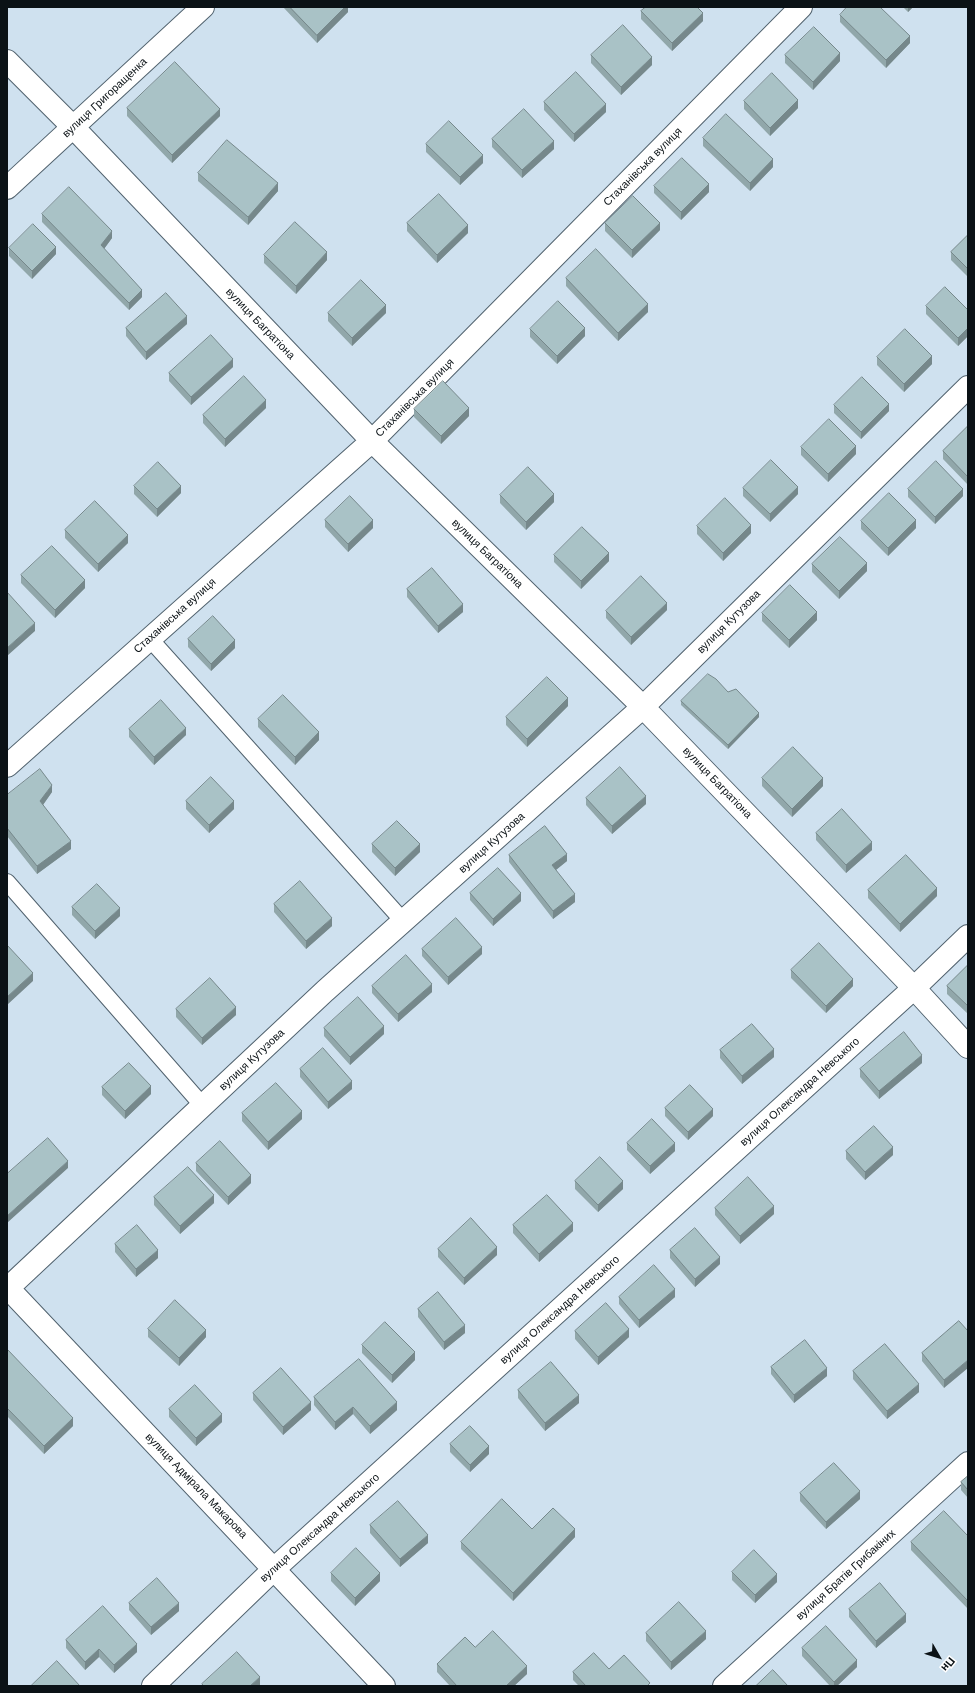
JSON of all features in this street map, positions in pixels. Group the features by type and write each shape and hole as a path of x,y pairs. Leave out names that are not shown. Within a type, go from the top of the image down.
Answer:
{"street":[{"name":"вулиця Григоращенка","path":"7,188 203,7"},
{"name":"Стаханівська вулиця","path":"7,766 372,441 801,7"},
{"name":"вулиця Багратіона","path":"7,61 73,127 372,441 643,707 914,988 968,1047"},
{"name":"вулиця Кутузова","path":"7,1288 325,991 643,707 968,387"},
{"name":"вулиця Олександра Невського","path":"153,1686 274,1569 914,988 968,936"},
{"name":"вулиця Адмірала Макарова","path":"7,1288 384,1686"},
{"name":"вулиця Братів Грибакіних","path":"724,1686 968,1463"}],"lane":[{"path":"150,639 404,922"},
{"path":"7,882 203,1106"}],"building":[{"path":"290,7 345,7 317,35"},
{"path":"646,7 697,7 703,13 672,43 641,11"},
{"path":"847,7 880,7 910,36 886,60 840,15"},
{"path":"623,25 652,57 621,87 591,55"},
{"path":"814,27 840,53 813,82 785,55"},
{"path":"175,62 220,109 172,155 127,108"},
{"path":"576,72 606,104 574,134 544,102"},
{"path":"772,73 798,100 770,128 744,101"},
{"path":"524,109 554,141 522,170 492,139"},
{"path":"726,114 773,159 750,183 703,138"},
{"path":"449,121 483,155 460,177 426,144"},
{"path":"227,140 278,183 248,217 198,173"},
{"path":"682,158 709,184 681,212 654,186"},
{"path":"69,187 112,231 101,245 142,290 129,303 42,214"},
{"path":"439,194 468,225 437,255 407,223"},
{"path":"633,196 660,223 632,250 605,223"},
{"path":"295,222 327,252 296,286 264,255"},
{"path":"33,224 56,247 32,271 9,248"},
{"path":"968,235 968,269 951,252"},
{"path":"596,249 648,304 618,333 566,278"},
{"path":"361,280 386,305 352,338 328,313"},
{"path":"945,287 968,310 968,328 958,338 926,306"},
{"path":"166,293 187,316 146,352 126,328"},
{"path":"558,301 585,328 557,356 530,329"},
{"path":"905,329 932,356 904,384 877,357"},
{"path":"211,335 233,359 191,397 169,373"},
{"path":"244,376 266,400 225,439 203,415"},
{"path":"862,377 889,404 861,432 834,405"},
{"path":"443,381 469,408 441,436 414,409"},
{"path":"829,419 856,446 828,474 801,447"},
{"path":"968,426 968,477 943,451"},
{"path":"771,460 798,487 770,514 743,488"},
{"path":"936,461 963,489 935,517 908,489"},
{"path":"158,462 181,486 157,509 134,486"},
{"path":"528,467 554,494 526,522 500,495"},
{"path":"889,493 916,520 888,548 861,521"},
{"path":"350,496 373,520 348,544 325,520"},
{"path":"725,498 751,525 723,553 697,526"},
{"path":"95,501 128,535 98,564 65,530"},
{"path":"582,527 609,553 581,581 554,555"},
{"path":"840,537 867,563 839,591 812,564"},
{"path":"52,546 85,580 55,610 21,575"},
{"path":"432,568 463,604 438,626 407,589"},
{"path":"641,576 667,603 631,637 606,611"},
{"path":"790,585 817,612 789,640 762,613"},
{"path":"7,592 35,623 7,648"},
{"path":"213,616 235,640 211,664 188,639"},
{"path":"708,674 716,679 728,692 736,689 759,713 728,745 681,701"},
{"path":"547,677 568,698 527,739 506,717"},
{"path":"283,695 319,732 295,757 258,719"},
{"path":"161,700 186,728 154,757 129,729"},
{"path":"793,747 823,778 792,809 762,778"},
{"path":"620,767 646,796 612,826 586,798"},
{"path":"40,769 52,785 40,801 71,841 37,866 7,828 7,795"},
{"path":"211,777 234,801 209,825 186,801"},
{"path":"842,809 872,842 846,865 816,833"},
{"path":"397,821 420,844 395,868 372,844"},
{"path":"545,826 567,854 552,865 575,894 553,911 509,855"},
{"path":"906,855 937,888 900,924 868,890"},
{"path":"498,868 521,893 493,919 470,893"},
{"path":"300,881 332,918 306,941 274,904"},
{"path":"97,884 120,908 95,931 72,907"},
{"path":"456,918 482,947 448,977 422,949"},
{"path":"819,943 853,979 826,1006 791,970"},
{"path":"7,945 33,973 7,997"},
{"path":"406,955 432,984 398,1014 372,986"},
{"path":"968,965 968,1006 947,986"},
{"path":"210,978 236,1007 202,1038 176,1009"},
{"path":"358,997 384,1026 350,1057 324,1028"},
{"path":"752,1024 774,1049 742,1076 720,1050"},
{"path":"904,1032 922,1055 879,1091 860,1069"},
{"path":"323,1048 352,1081 328,1102 300,1069"},
{"path":"129,1063 151,1086 125,1111 102,1087"},
{"path":"276,1083 302,1111 268,1142 242,1113"},
{"path":"690,1085 713,1109 688,1132 665,1108"},
{"path":"652,1119 675,1143 650,1166 627,1143"},
{"path":"874,1126 893,1147 865,1172 846,1151"},
{"path":"48,1138 68,1161 7,1216 7,1174"},
{"path":"220,1141 251,1175 228,1197 196,1163"},
{"path":"600,1157 623,1181 598,1205 575,1181"},
{"path":"188,1167 214,1195 180,1226 154,1197"},
{"path":"748,1177 774,1206 740,1236 715,1208"},
{"path":"547,1195 573,1223 539,1254 513,1225"},
{"path":"471,1218 497,1247 464,1278 438,1249"},
{"path":"137,1225 158,1250 136,1269 115,1244"},
{"path":"695,1228 720,1257 695,1279 670,1250"},
{"path":"654,1265 675,1289 639,1320 619,1297"},
{"path":"438,1292 465,1325 444,1342 418,1309"},
{"path":"175,1300 206,1330 179,1358 148,1329"},
{"path":"606,1303 629,1329 598,1357 575,1331"},
{"path":"959,1321 968,1331 968,1360 944,1380 922,1353"},
{"path":"385,1322 415,1352 392,1375 362,1345"},
{"path":"805,1340 827,1368 794,1395 771,1367"},
{"path":"885,1344 919,1384 887,1411 853,1371"},
{"path":"7,1349 73,1418 44,1446 7,1408"},
{"path":"359,1359 397,1402 370,1426 353,1407 335,1422 314,1397"},
{"path":"551,1362 579,1395 545,1423 518,1390"},
{"path":"281,1368 311,1402 283,1427 253,1393"},
{"path":"195,1385 222,1414 196,1438 169,1409"},
{"path":"470,1426 489,1446 470,1465 450,1444"},
{"path":"834,1463 860,1491 826,1522 800,1493"},
{"path":"968,1476 968,1490 961,1482"},
{"path":"502,1499 532,1529 553,1508 575,1529 513,1593 461,1542"},
{"path":"398,1501 428,1535 400,1559 370,1525"},
{"path":"944,1511 968,1536 968,1601 911,1542"},
{"path":"356,1548 380,1573 355,1598 331,1573"},
{"path":"754,1550 777,1574 755,1595 732,1572"},
{"path":"157,1578 179,1603 151,1627 129,1603"},
{"path":"880,1583 906,1614 876,1641 849,1609"},
{"path":"679,1602 706,1631 671,1662 646,1633"},
{"path":"103,1606 137,1644 114,1665 99,1649 85,1662 66,1640"},
{"path":"826,1626 857,1660 834,1682 802,1648"},
{"path":"493,1631 527,1666 506,1686 457,1686 437,1664 465,1637 475,1647"},
{"path":"237,1652 260,1677 250,1686 204,1686 202,1684"},
{"path":"594,1653 609,1669 624,1655 650,1683 647,1686 586,1686 573,1672"},
{"path":"57,1661 80,1686 31,1686"},
{"path":"773,1670 788,1686 756,1686"}]}
